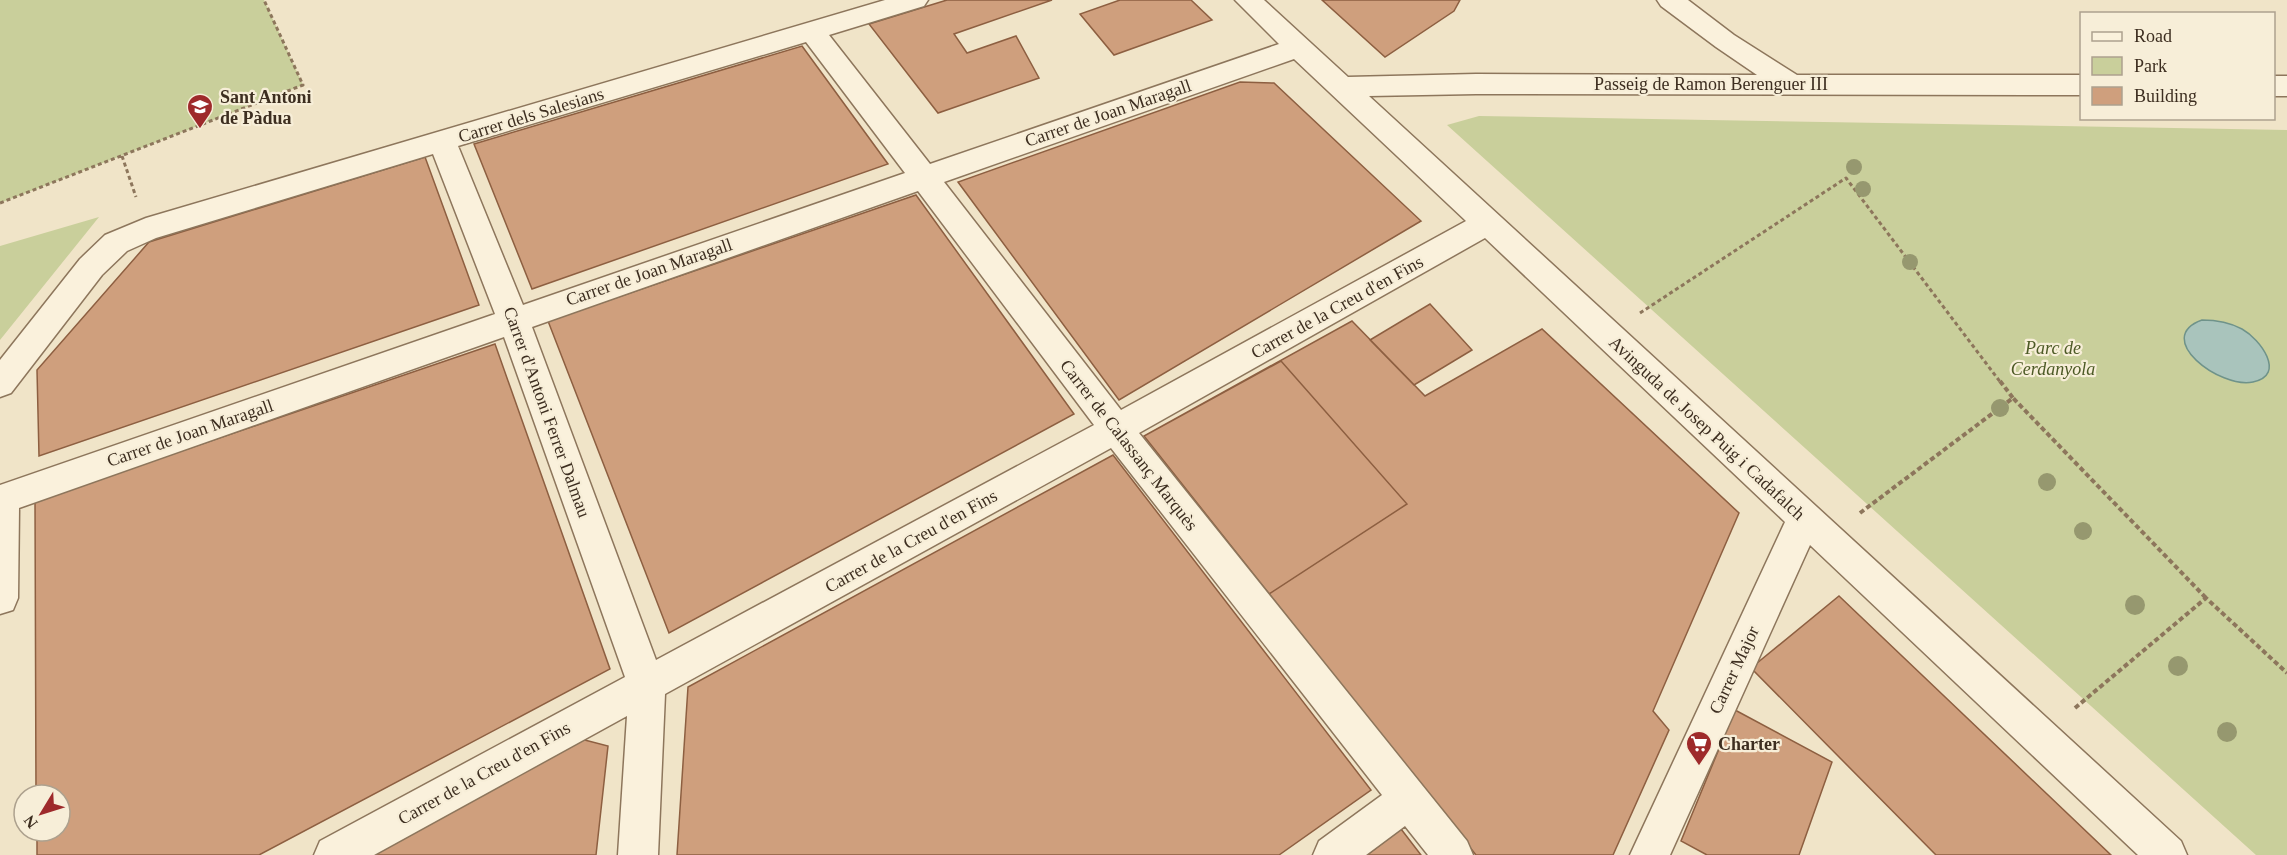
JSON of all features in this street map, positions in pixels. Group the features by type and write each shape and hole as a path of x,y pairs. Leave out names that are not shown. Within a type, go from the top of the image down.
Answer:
{"street":[{"name":"Carrer dels Salesians","path":"0,384 91,267 116,243 146,229 915,0"},
{"name":"Avinguda de Josep Puig i Cadafalch","path":"1248,0 2167,855"},
{"path":"1670,0 1725,41 1791,84"},
{"name":"Carrer de Calassanç Marquès","path":"812,31 1116,429 1453,855"},
{"name":"Carrer de Joan Maragall","path":"1,499 1299,47"},
{"name":"Passeig de Ramon Berenguer III","path":"1341,87 1476,84 2080,85"},
{"name":"Carrer d'Antoni Ferrer Dalmau","path":"442,142 513,319 647,685"},
{"name":"Carrer de la Creu d'en Fins","path":"334,855 1116,429 1487,223"},
{"path":"0,598 1,499"},
{"name":"Carrer Major","path":"1650,855 1804,519"},
{"path":"638,855 647,685"},
{"path":"1333,855 1408,800"}],"path":[{"path":"0,203 303,85 264,0"},
{"path":"122,156 146,229"},
{"path":"1639,313 1846,178 2013,398 2206,598 2287,673"},
{"path":"1860,513 2013,398"},
{"path":"2075,708 2206,598"}],"green space":[{"path":"0,0 264,0 303,85 0,203"},
{"name":"Parc de Cerdanyola","path":"1479,116 2287,130 2287,855 2256,855 1447,125"},
{"path":"99,217 0,340 0,246"}],"water":[{"path":"2202,320 2232,325 2249,334 2267,357 2268,372 2263,378 2253,382 2239,382 2224,378 2196,360 2187,349 2184,338 2188,328"}],"building":[{"path":"947,0 1052,0 954,34 967,53 1016,36 1039,78 938,113 869,24"},
{"path":"1120,0 1191,0 1212,20 1114,55 1080,14"},
{"path":"1322,0 1460,0 1454,11 1385,57"},
{"path":"802,46 888,164 532,289 474,144"},
{"path":"1240,82 1274,83 1421,221 1119,400 958,182"},
{"path":"425,157 479,305 39,456 37,370 149,242"},
{"path":"916,195 1074,414 669,633 548,321"},
{"path":"1430,304 1472,350 1414,385 1370,340"},
{"path":"1352,321 1425,396 1542,329 1739,513 1653,711 1669,730 1613,855 1476,855 1144,436"},
{"path":"495,344 610,669 259,855 37,855 37,843 72,843 72,783 36,783 35,501"},
{"path":"1281,361 1407,504 1269,594 1144,436"},
{"path":"1113,455 1371,790 1279,855 677,855 688,687"},
{"path":"1839,596 2111,855 1936,855 1751,668"},
{"path":"1735,710 1832,762 1799,855 1707,855 1681,841"},
{"path":"577,738 608,746 596,855 365,855"},
{"path":"1401,829 1421,855 1367,855"}],"place":[{"name":"Sant Antoni de Pàdua","path":"200,130"},
{"name":"Charter","path":"1699,767"}]}
